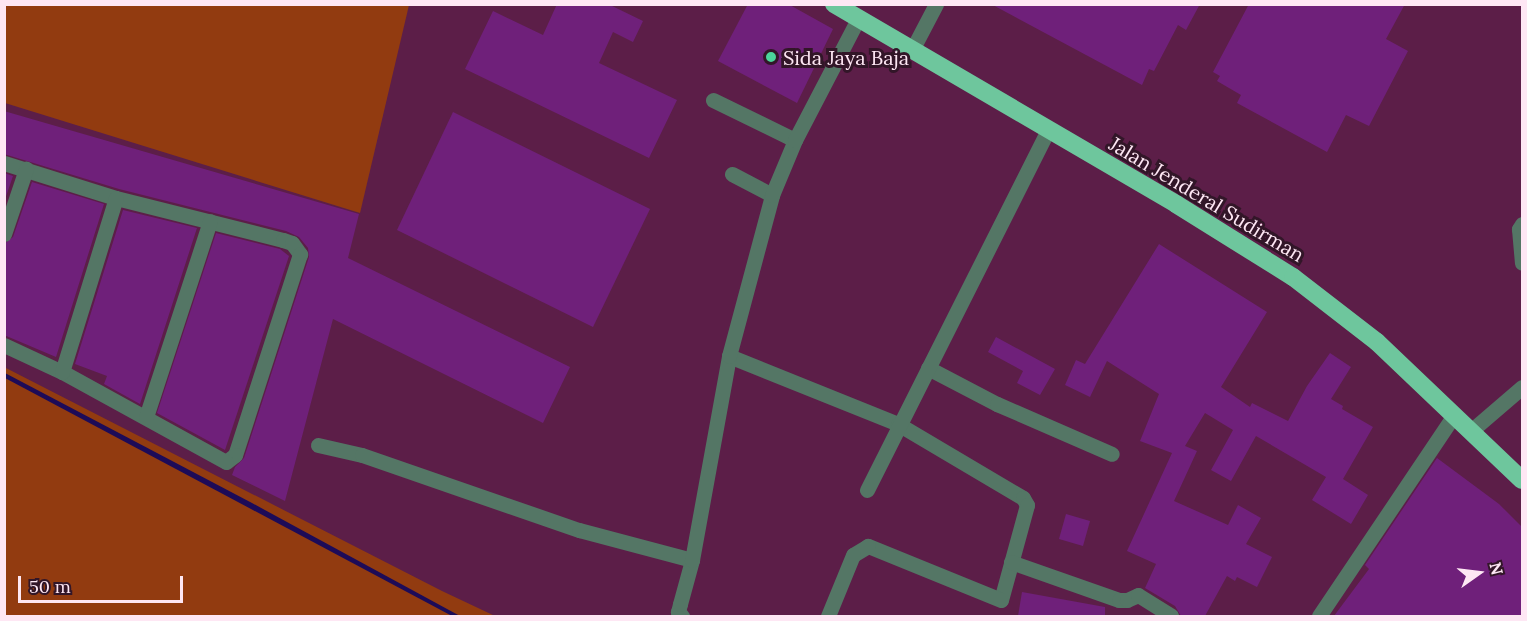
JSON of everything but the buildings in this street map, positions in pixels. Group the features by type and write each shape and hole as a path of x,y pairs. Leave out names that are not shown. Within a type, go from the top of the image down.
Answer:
{"highway":[{"name":"Jalan Jenderal Sudirman","path":"834,4 1176,204 1293,277 1377,342 1522,480"}],"street":[{"path":"912,50 936,4"},
{"path":"682,616 678,612 692,560 729,356 772,195 795,140 858,19"},
{"path":"713,100 795,140"},
{"path":"867,490 898,424 1048,130"},
{"path":"4,163 116,198 292,243 300,254 235,455 226,462 62,372 4,345"},
{"path":"4,234 26,169"},
{"path":"732,174 772,195"},
{"path":"62,372 116,198"},
{"path":"146,417 210,221"},
{"path":"1522,224 1518,229 1522,263"},
{"path":"729,356 898,424 1023,498 1027,508 1001,600 868,546 853,555 828,616"},
{"path":"928,368 997,404 1112,454"},
{"path":"1472,430 1522,387"},
{"path":"1319,616 1454,415"},
{"path":"318,445 362,455 579,530 692,560"},
{"path":"1011,562 1119,600 1127,600 1138,595 1171,616"}],"shaded area":[{"path":"4,5 409,5 360,213 5,103"},
{"path":"4,367 442,591 495,616 5,616"},
{"path":"5,373 460,616 452,616 5,378"}],"place":[{"name":"Sida Jaya Baja","path":"771,57"}]}
